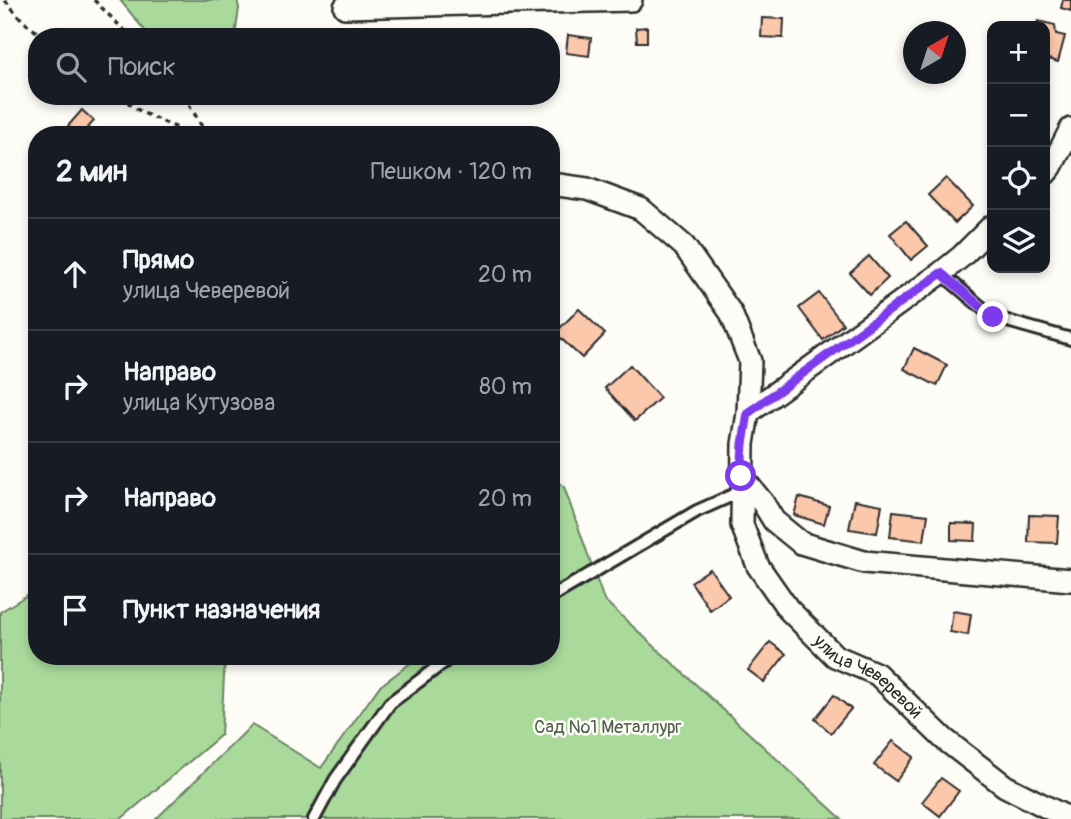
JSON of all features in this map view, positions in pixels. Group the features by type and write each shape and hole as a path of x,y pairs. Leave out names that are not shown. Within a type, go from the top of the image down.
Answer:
{"street":[{"path":"345,7 631,0"},
{"path":"1050,168 1071,129"},
{"name":"улица Чеверевой","path":"560,185 587,189 641,209 684,246 731,313 750,361 741,483 742,525 758,566 788,609 835,656 877,674 944,739 1005,786 1063,816 1071,817"},
{"path":"748,413 941,273 987,231"},
{"path":"741,483 763,503 774,522 801,543 864,562 1071,580"}],"lane":[{"path":"941,273 993,317 1071,339"},
{"path":"560,592 697,512 741,483"},
{"path":"314,819 335,780 390,703 440,665"}],"path":[{"path":"5,0 32,28"},
{"path":"94,0 122,28"},
{"path":"132,105 173,126"},
{"path":"189,105 202,126"}],"green space":[{"path":"120,0 237,0 239,8 236,28 143,28"},
{"name":"Сад №1 Металлург","path":"560,483 564,487 604,600 842,819 156,819 252,725 321,768 379,687 408,665 560,665"},
{"path":"28,595 28,665 225,665 221,735 121,819 0,819 0,612"}],"building":[{"path":"1063,0 1071,0 1071,11 1061,8"},
{"path":"762,18 784,19 783,38 761,37"},
{"path":"1050,24 1055,25 1056,34 1065,36 1058,62 1050,60"},
{"path":"647,27 647,42 637,42 636,28"},
{"path":"568,35 591,38 589,56 566,53"},
{"path":"82,110 94,121 89,126 68,126"},
{"path":"946,178 973,206 955,223 928,195"},
{"path":"906,221 928,246 911,260 890,234"},
{"path":"869,256 888,278 870,295 850,273"},
{"path":"819,293 843,324 823,340 799,308"},
{"path":"579,309 605,334 582,358 560,338 560,328"},
{"path":"914,348 947,365 937,386 904,369"},
{"path":"630,365 660,398 635,421 605,388"},
{"path":"799,497 829,506 824,524 794,515"},
{"path":"855,500 882,505 877,533 849,529"},
{"path":"893,511 928,515 924,541 890,537"},
{"path":"1029,515 1059,516 1057,543 1028,542"},
{"path":"951,523 976,524 975,541 951,540"},
{"path":"710,569 729,596 710,610 691,582"},
{"path":"953,611 971,614 968,635 950,632"},
{"path":"770,642 786,654 764,682 748,670"},
{"path":"834,695 851,709 831,733 815,719"},
{"path":"893,741 914,757 896,781 874,765"},
{"path":"941,778 959,791 940,816 922,802"}],"route":[{"path":"741,476 748,413 941,273 993,317"}]}
